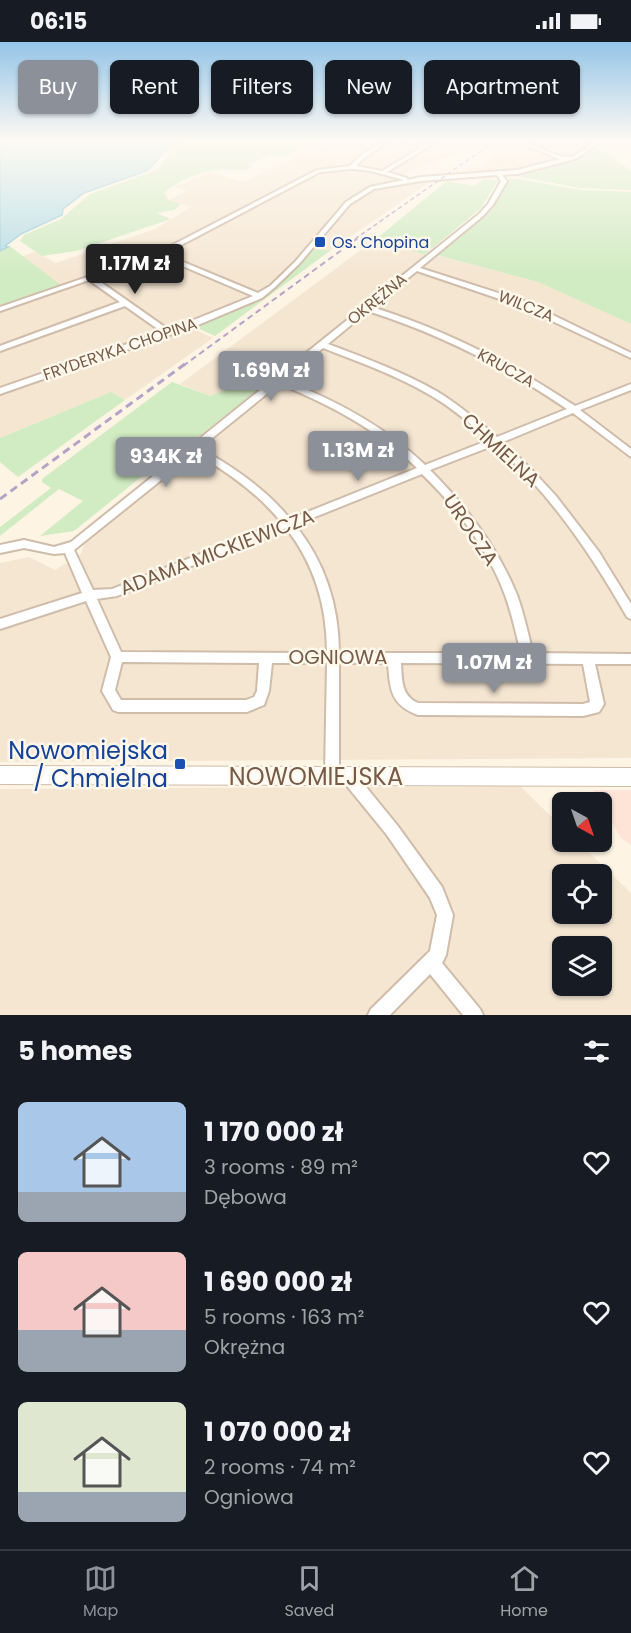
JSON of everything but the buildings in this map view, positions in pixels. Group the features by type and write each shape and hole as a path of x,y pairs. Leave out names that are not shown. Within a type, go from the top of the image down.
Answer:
{"street":[{"path":"0,309 159,254 289,186"},
{"name":"FRYDERYKA CHOPINA","path":"0,391 236,307 259,296 297,263 356,196 380,186"},
{"name":"OKRĘŻNA","path":"68,549 367,308 488,207 501,186"},
{"path":"159,254 259,296"},
{"name":"WILCZA","path":"415,268 523,304 631,356"},
{"path":"90,278 166,332"},
{"path":"0,349 125,303"},
{"name":"KRUCZA","path":"367,308 452,339 522,376 576,410 631,454"},
{"name":"CHMIELNA","path":"321,344 428,391 450,404 496,442 527,471 580,531 606,568 631,614"},
{"name":"UROCZA","path":"277,380 373,428 427,470 463,511 508,588 528,658"},
{"name":"ADAMA MICKIEWICZA","path":"0,624 90,595 113,593 631,387"},
{"path":"193,448 249,484 291,524 312,558 325,587 331,613 340,776 392,830 436,893 445,915 438,955 377,1015"},
{"path":"0,549 25,544 51,551 68,549 117,657 108,691 118,706 247,706 259,701 263,691 266,657"},
{"name":"OGNIOWA","path":"117,657 631,659"},
{"path":"393,657 399,697 408,707 418,709 583,710 594,708 597,698 588,660"},
{"name":"NOWOMIEJSKA","path":"0,775 631,777"},
{"path":"431,962 474,1015"}],"shaded area":[{"path":"424,186 331,250 309,249 256,295 185,325 213,338 125,400 111,392 0,438 0,269 8,261 35,252 56,263 155,229 191,207 169,200 187,191 174,187"},
{"path":"377,238 424,255 437,255 538,282 631,324 631,758 0,762 0,563 29,557 55,570 81,554 84,544 232,424 271,379 257,375 211,396 180,384"},
{"path":"520,786 552,817 552,852 588,852 601,864 552,864 552,924 612,924 612,875 631,893 631,1015 0,1015 0,789"},
{"path":"593,790 631,790 631,845 621,838 612,823 612,792 594,792"}],"green space":[{"path":"111,186 172,186 164,193 169,200 181,204 174,210 156,213 171,219 76,251 42,256 20,241 24,235 61,219 90,194"},
{"path":"440,186 494,186 481,208 424,255 377,238"},
{"path":"505,186 560,186 582,190 631,192 631,324 538,282 437,255 492,210"},
{"path":"571,186 631,186 631,190"},
{"path":"10,246 63,287 0,309 0,249"},
{"path":"309,249 331,250 215,336 193,326 259,296"},
{"path":"257,375 272,379 152,473 141,477 74,531 40,536 83,501 59,489 0,536 0,527 51,488 42,482 42,479 172,382 211,396"},
{"path":"111,392 125,400 18,477 0,462 0,438"}],"water":[{"path":"0,186 103,186 84,193 63,209 62,215 21,234 5,246 8,247 0,251"}],"railway":[{"path":"355,239 430,186"},
{"path":"183,366 358,238"},
{"path":"0,499 185,364"}],"place":[{"name":"Os. Chopina","path":"320,242"},
{"name":"Nowomiejska / Chmielna","path":"180,764"}]}
